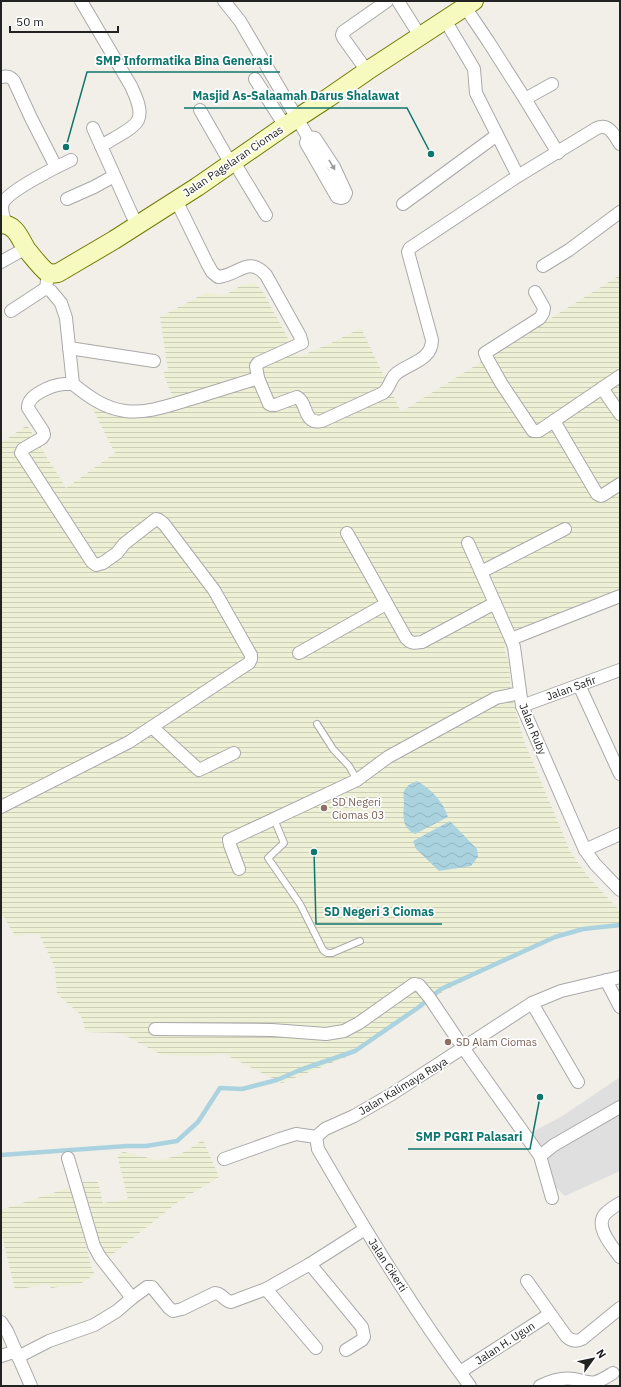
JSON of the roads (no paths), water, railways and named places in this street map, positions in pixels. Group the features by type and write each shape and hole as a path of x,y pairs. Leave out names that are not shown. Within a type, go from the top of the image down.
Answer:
{"main road":[{"name":"Jalan Pagelaran Ciomas","path":"47,281 137,226 233,163 367,71 469,4"},
{"path":"3,224 16,231 26,248 43,270 47,281"}],"street":[{"path":"81,1 131,86 136,97 139,112 138,120 133,126 101,146"},
{"path":"224,1 243,25 291,123"},
{"path":"367,71 344,39 342,32 387,1"},
{"path":"398,1 420,36"},
{"path":"469,4 488,41 558,153"},
{"path":"445,20 474,69 476,93 518,176"},
{"path":"1,77 6,76 14,81 56,167"},
{"path":"256,79 291,123 308,137 315,138 334,167 346,193 344,197 337,197 306,143 308,137"},
{"path":"525,99 552,84"},
{"path":"200,110 266,215"},
{"path":"176,200 207,263 212,272 218,277 225,276 246,266 260,268 266,275 302,339 302,343 258,363 256,366 258,378 269,404 275,405 296,397 301,400 307,416 316,422 322,421 383,393 387,390 391,379 397,373 428,354 432,347 432,340 408,252 410,248 518,176 597,128 606,126 610,129 620,144"},
{"path":"93,128 137,226"},
{"path":"403,204 497,135"},
{"path":"3,224 2,204 5,199 56,167 71,160"},
{"path":"67,199 114,176"},
{"path":"543,266 570,250 620,212"},
{"path":"1,262 26,248"},
{"path":"12,311 47,281 51,291 61,303 66,318 74,384 85,394 106,406 126,411 140,411 163,407 258,378"},
{"path":"536,292 544,308 540,318 485,353 501,383 533,431 539,432 620,376"},
{"path":"69,348 154,361"},
{"path":"1,806 129,742 249,663 251,659 214,590 164,524 156,519 124,544 117,553 103,563 96,565 92,562 57,506 28,465 21,451 42,438 44,435 28,408 29,401 45,390 63,384 74,384"},
{"path":"602,388 620,414"},
{"path":"554,421 598,494 601,496 620,484"},
{"path":"481,572 565,529"},
{"path":"347,533 386,604 409,642 414,644 422,642 495,603"},
{"name":"Jalan Ruby","path":"468,543 512,639 522,706 585,850 595,864 620,890"},
{"path":"512,639 620,596"},
{"path":"299,653 386,604"},
{"name":"Jalan Safir","path":"522,706 620,670"},
{"path":"579,685 620,774"},
{"path":"239,869 229,840 357,780 388,757 496,698 520,693"},
{"path":"152,727 198,770 234,753"},
{"path":"585,850 620,834"},
{"name":"Jalan Kalimaya Raya","path":"316,1137 325,1129 354,1116 392,1094 464,1049 532,1003 561,991 620,977"},
{"path":"606,980 620,1007"},
{"path":"156,1029 272,1030 326,1034 344,1031 359,1023 414,984 419,985 439,1010 464,1049 540,1156 552,1198"},
{"path":"532,1003 578,1082"},
{"path":"540,1156 554,1145 620,1107"},
{"path":"224,1159 296,1134 316,1137"},
{"name":"Jalan Cikerti","path":"316,1137 318,1149 365,1229 428,1328 470,1386"},
{"path":"68,1158 94,1246 100,1257 132,1298"},
{"path":"620,1202 607,1212 603,1216 602,1220 603,1232 620,1257"},
{"path":"1,1356 17,1354 94,1325 117,1311 146,1288 152,1287 168,1308 173,1311 182,1309 215,1293 219,1293 227,1301 231,1302 266,1289 310,1264 365,1229"},
{"path":"310,1264 362,1327 364,1337 362,1340 346,1350"},
{"path":"528,1281 569,1340 578,1341 620,1308"},
{"path":"266,1289 316,1348"},
{"name":"Jalan H. Ugun","path":"460,1372 550,1314"},
{"path":"1,1322 7,1331 30,1386"},
{"path":"540,1386 551,1380 562,1379 574,1379 589,1383 596,1382 613,1373"}],"lane":[{"path":"317,724 333,749 349,766 357,780"},
{"path":"274,819 284,843 268,858 300,904 323,950 327,953 332,953 360,941"}],"water":[{"path":"417,781 436,796 446,811 448,817 415,834 408,829 404,822 403,813 404,791 411,783"},
{"path":"450,821 477,849 478,857 471,866 439,871 416,849 413,841"}],"waterway":[{"path":"1,1155 146,1146 177,1141 198,1122 220,1088 242,1089 277,1080 300,1070 355,1051 419,1007 441,989 555,937 583,929 620,925"}],"place":[{"name":"SMP Informatika Bina Generasi","path":"66,147"},
{"name":"Masjid As-Salaamah Darus Shalawat","path":"431,154"},
{"name":"SD Negeri Ciomas 03","path":"324,808"},
{"name":"SD Negeri 3 Ciomas","path":"314,852"},
{"name":"SD Alam Ciomas","path":"448,1042"},
{"name":"SMP PGRI Palasari","path":"540,1097"}]}
